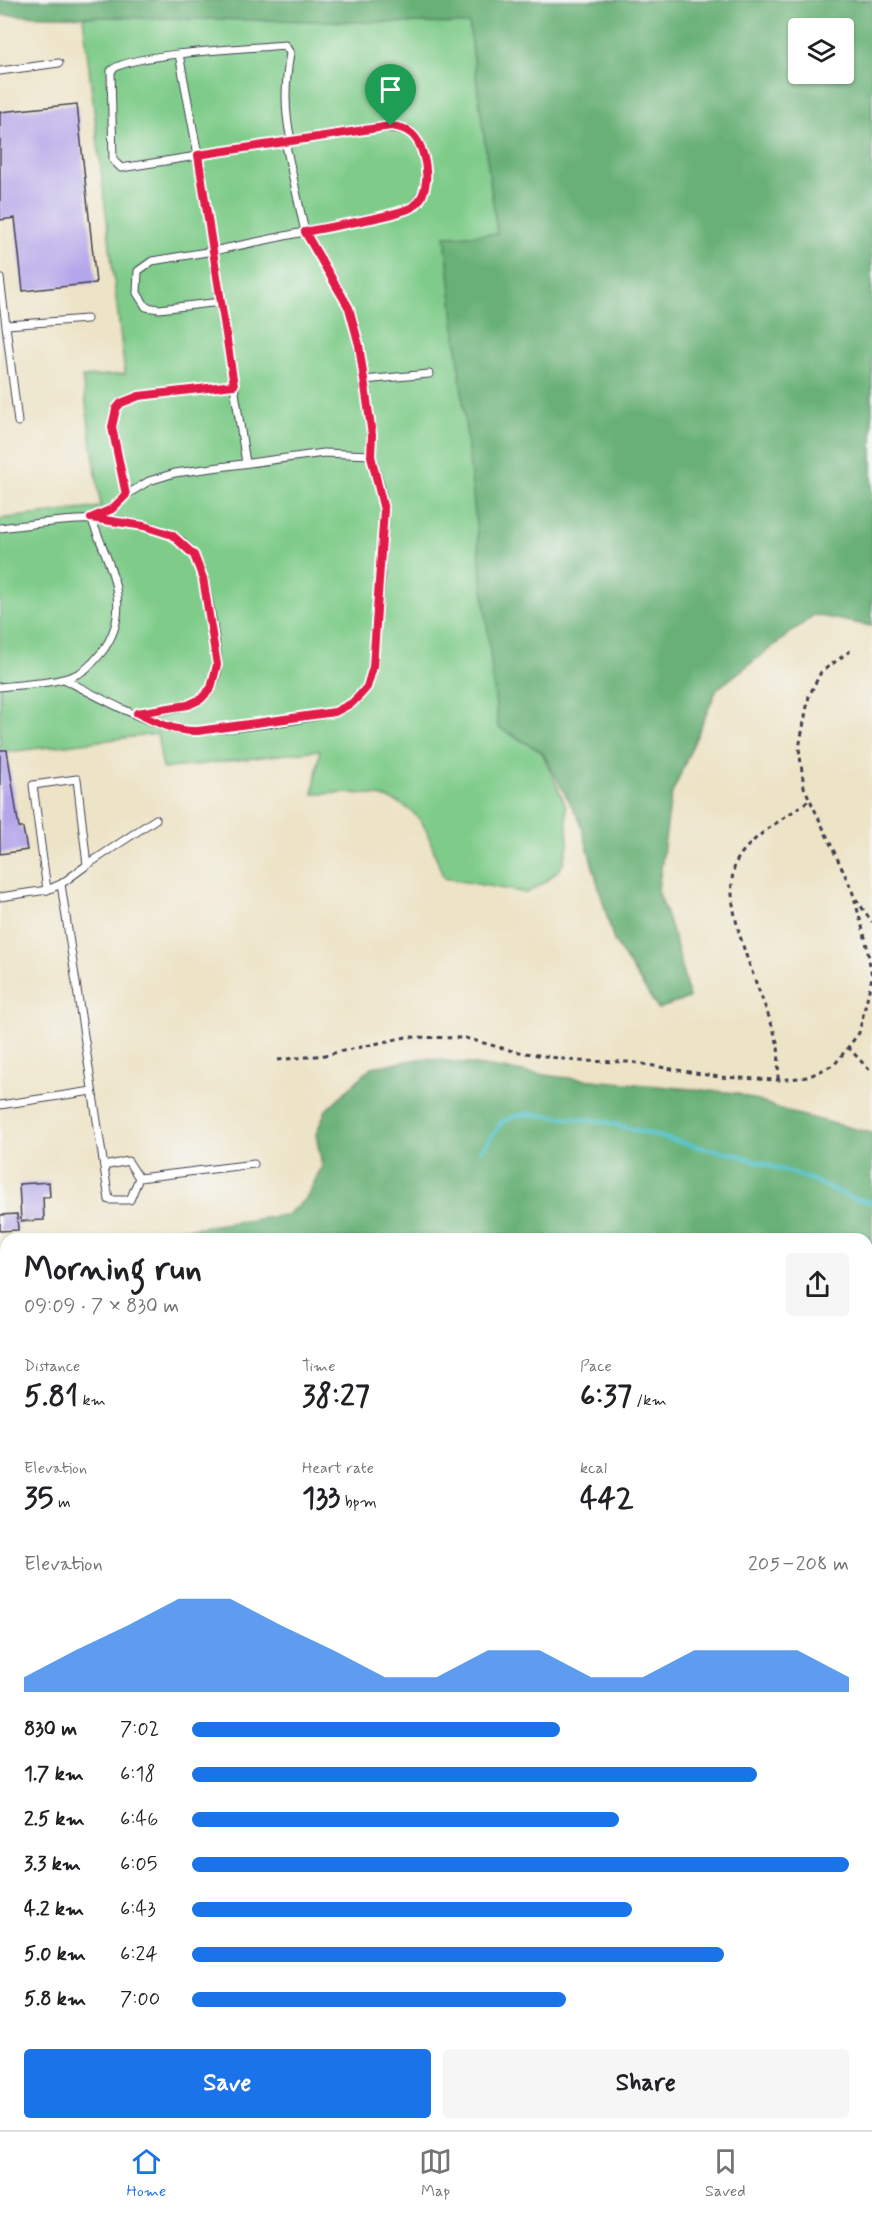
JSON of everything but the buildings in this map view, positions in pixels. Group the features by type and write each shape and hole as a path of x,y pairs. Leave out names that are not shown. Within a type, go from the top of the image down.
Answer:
{"lane":[{"path":"64,679 98,697 178,730 198,731 325,714 344,708 367,687 373,667 383,532 383,500 371,456 372,435 358,336 349,308 305,232 288,141 284,108 285,79 290,53 287,46 179,54 118,66 111,71 113,160 117,166 125,168 198,155 288,141 360,129 400,127 409,130 417,139 425,162 425,187 420,200 412,207 305,232 144,264 136,275 137,293 142,304 155,309 221,302"},
{"path":"179,54 198,155 246,463"},
{"path":"0,70 59,63"},
{"path":"0,278 18,422"},
{"path":"7,325 87,319"},
{"path":"364,380 429,374"},
{"path":"126,495 112,427 116,409 121,403 139,396 234,385"},
{"path":"91,518 112,509 126,495 161,476 324,453 371,456"},
{"path":"0,528 91,518 144,526 172,535 194,555 203,578 217,665 211,688 201,699 188,705 137,713"},
{"path":"0,687 64,679 82,672 100,655 110,640 118,617 117,591 91,518"},
{"path":"47,890 33,785 77,778 87,865"},
{"path":"0,897 47,890 61,884 156,819"},
{"path":"61,884 109,1200 130,1200 139,1178"},
{"path":"0,1105 92,1091"},
{"path":"104,1166 128,1161 139,1178"},
{"path":"139,1178 254,1164"}],"path":[{"path":"850,651 821,672 809,696 799,748 804,787 809,800 854,894 872,922"},
{"path":"778,1080 778,1044 738,932 731,881 740,855 769,826 809,800"},
{"path":"278,1060 325,1055 406,1037 465,1038 513,1051 576,1060 631,1062 719,1077 778,1080 808,1077 835,1064 859,1033 872,976 866,940 854,894"},
{"path":"848,1047 872,1073"}],"green space":[{"path":"0,0 872,0 872,626 814,615 717,689 671,796 658,890 677,947 689,998 658,1009 614,941 580,821 542,752 498,727 445,236 497,234 469,24 0,15"},
{"path":"81,0 788,28 788,84 793,84 498,727 542,752 566,806 568,845 562,866 546,882 526,893 444,878 424,826 402,805 374,795 313,794 320,750 163,769 157,734 0,753 0,519 101,507 82,377 125,374"},
{"path":"426,1058 559,1077 736,1093 792,1113 872,1133 872,1233 157,1233 286,1215 306,1199 322,1166 316,1134 326,1110 372,1067"}],"waterway":[{"path":"482,1150 502,1122 516,1116 528,1114 602,1121 694,1146 735,1154 810,1179 852,1198 872,1202"}],"route":[{"path":"391,126 409,130 420,145 425,162 426,181 420,200 404,211 305,232 339,288 354,321 371,428 371,456 383,500 381,577 373,667 367,687 352,703 335,712 325,714 188,732 158,723 137,713 188,705 201,699 211,688 217,673 210,614 199,564 188,547 172,535 144,526 91,518 112,509 126,495 112,427 114,414 121,403 126,399 139,396 234,385 198,155 391,126"}]}
